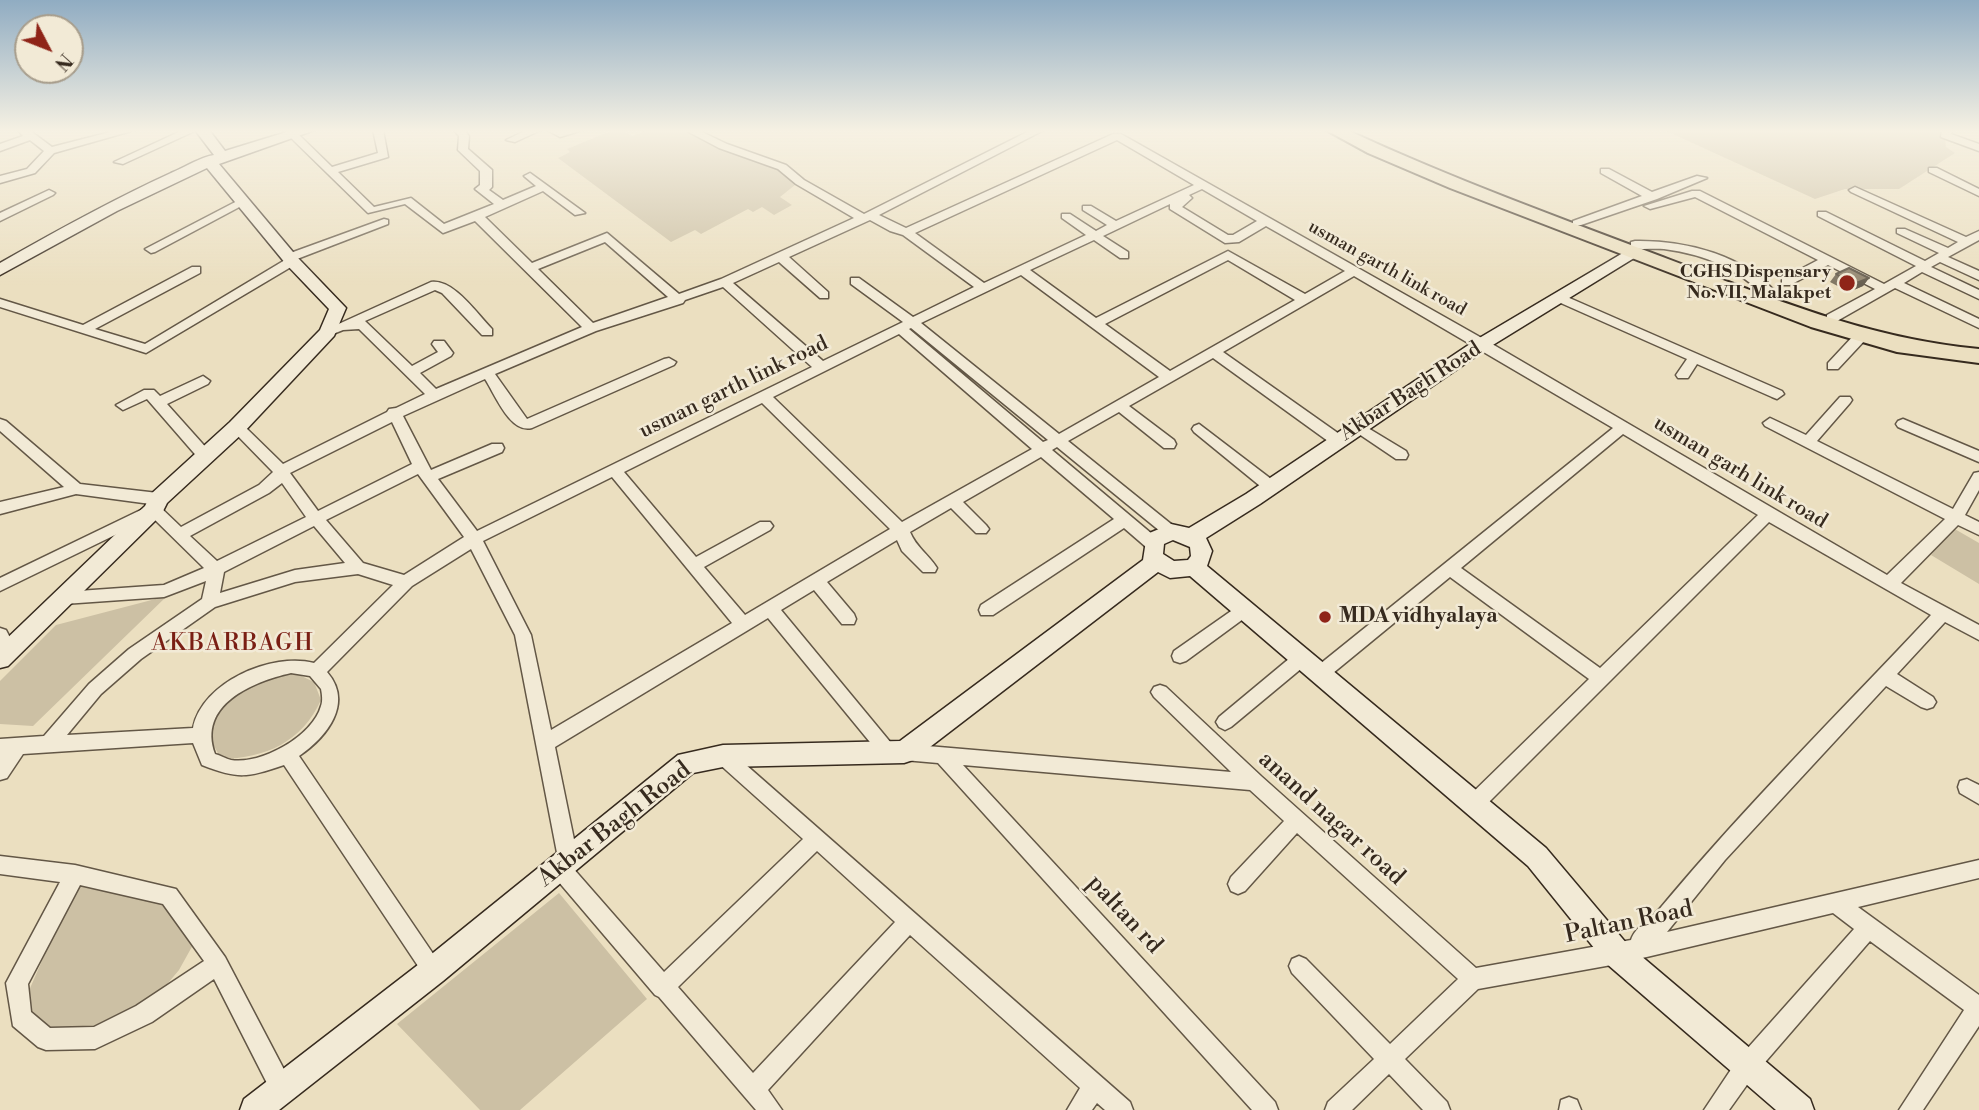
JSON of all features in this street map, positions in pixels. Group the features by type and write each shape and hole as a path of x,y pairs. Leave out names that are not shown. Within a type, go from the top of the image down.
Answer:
{"main road":[{"path":"1452,182 1634,248 1861,336 1902,347 1979,356"},
{"path":"1470,182 1634,248 1779,289 1832,318 1903,337 1979,346"}],"street":[{"path":"0,270 160,182"},
{"path":"3,649 64,598 156,504 237,427 325,334 338,308 290,259 241,202 229,182"},
{"path":"341,182 372,211 407,200 443,229 544,186"},
{"path":"486,182 486,187 481,189 502,205"},
{"path":"538,182 579,213"},
{"path":"800,182 894,229 907,232 984,288"},
{"path":"180,534 264,489 276,480 281,471 394,412 591,328 725,282 935,182"},
{"name":"usman garth link road","path":"907,232 1016,182"},
{"name":"usman garth link road","path":"1194,182 1262,223 1482,344"},
{"path":"1622,182 1651,201"},
{"path":"1651,201 1692,182"},
{"path":"1957,182 1979,193"},
{"name":"usman garth link road","path":"316,672 406,582 474,539 984,288 1200,186"},
{"path":"1202,190 1262,223 1229,240 1174,205 1202,190"},
{"path":"1855,190 1967,242"},
{"path":"0,218 49,192"},
{"path":"1577,223 1651,201 1696,193 1829,259 1979,324"},
{"path":"151,249 241,202"},
{"path":"1087,208 1116,226"},
{"path":"1822,214 1979,295"},
{"path":"477,216 533,268 591,328"},
{"path":"1066,216 1124,255"},
{"path":"0,303 146,349 290,259 384,222"},
{"path":"1901,231 1979,276"},
{"path":"1832,318 1925,267 1948,258 1979,235"},
{"path":"533,268 607,237 679,300"},
{"name":"Akbar Bagh Road","path":"255,1110 433,971 687,764 723,756 897,752 1154,552 1158,536 1181,534 1270,486 1482,344 1634,248"},
{"path":"1095,324 1228,254 1305,300"},
{"path":"779,255 824,295"},
{"path":"1938,275 1948,258"},
{"path":"1779,289 1829,259"},
{"path":"83,330 196,270"},
{"path":"1023,270 1169,377"},
{"path":"544,744 901,530 1353,272"},
{"path":"855,281 1042,450 1124,520 1154,552 1179,571 1194,567 1203,552 908,327"},
{"path":"725,282 822,368"},
{"path":"325,334 435,285 446,290 487,332"},
{"path":"1558,298 1777,394"},
{"path":"325,334 355,323 362,324 434,394"},
{"path":"1833,366 1861,336"},
{"path":"411,372 446,354 439,344"},
{"name":"usman garh link road","path":"1482,344 1979,633"},
{"path":"1213,351 1337,440"},
{"path":"1682,375 1695,357"},
{"path":"488,373 519,421 527,425 668,362"},
{"path":"158,403 203,381"},
{"path":"123,405 149,393 205,456"},
{"path":"764,397 901,530 908,547 929,568"},
{"path":"1808,442 1845,400"},
{"path":"1120,406 1169,444"},
{"path":"394,412 425,471 474,539 523,635 564,863 662,988 771,1110"},
{"path":"1770,423 1979,529"},
{"path":"1,424 76,489"},
{"path":"1903,424 1979,457"},
{"path":"237,427 281,471 316,519 358,568"},
{"path":"1358,427 1401,455"},
{"path":"1226,722 1311,666 1449,568 1623,427"},
{"path":"1199,429 1270,486"},
{"path":"64,598 164,591 216,570 316,519 425,471 497,448"},
{"path":"614,470 744,625"},
{"path":"1889,583 1956,517 1979,477"},
{"path":"0,508 76,489 156,504 180,534 216,570"},
{"path":"953,501 981,529"},
{"path":"0,585 156,504"},
{"path":"1474,804 1769,513"},
{"path":"987,610 1124,520"},
{"path":"694,565 765,526"},
{"path":"1194,567 1537,858 1746,1067 1799,1110"},
{"path":"47,746 72,714 115,671 210,602 295,576 358,568 406,582"},
{"path":"1449,568 1601,678"},
{"path":"210,602 216,570"},
{"path":"816,581 848,619"},
{"path":"1180,656 1244,609"},
{"path":"771,610 897,752 1254,782"},
{"path":"1628,951 1642,937 1658,927 1718,854 1944,612"},
{"path":"291,666 316,672 327,682 330,706 322,724 307,742 288,755 265,765 235,770 208,759 200,746 200,735 206,717 222,695 242,681 269,669 291,666"},
{"path":"1885,677 1927,702"},
{"name":"anand nagar road","path":"1160,692 1296,821 1473,979"},
{"path":"0,772 8,748 200,735"},
{"path":"288,755 433,971"},
{"name":"paltan rd","path":"942,755 1267,1110"},
{"path":"723,756 1122,1110"},
{"path":"1238,884 1296,821"},
{"path":"662,988 815,839"},
{"path":"0,864 75,874 169,896 218,964 282,1089"},
{"name":"Paltan Road","path":"1473,979 1628,951 1979,869"},
{"path":"75,874 17,983 21,1018 46,1039 95,1038 144,1014 218,964"},
{"path":"1838,904 1979,1008 1910,1110"},
{"path":"752,1091 909,922"},
{"path":"1715,1110 1746,1067 1868,928"},
{"path":"1299,966 1439,1110"},
{"path":"1336,1110 1473,979"},
{"path":"1078,1110 1095,1086"}],"shaded area":[{"path":"590,182 792,182 795,185 780,197 792,205 774,215 762,207 753,212 748,209 701,234 695,230 671,242"},
{"path":"1777,182 1910,182 1899,189 1845,189 1815,199"},
{"path":"1953,528 1979,543 1979,584 1931,555"},
{"path":"167,596 33,726 0,724 0,681 56,625"},
{"path":"293,672 314,682 321,700 304,727 281,745 267,751 221,759 206,731 224,705 251,684"},
{"path":"77,880 166,901 194,943 179,970 158,995 110,1026 75,1031 44,1031 21,1009"},
{"path":"559,893 647,999 520,1110 480,1110 397,1024"}],"building":[{"path":"1849,268 1869,278 1854,284 1836,274"}],"place":[{"name":"CGHS Dispensary No.VII, Malakpet","path":"1847,283"},
{"name":"MDA vidhyalaya","path":"1325,617"}],"district":[{"name":"AKBARBAGH","path":"233,644"}]}
